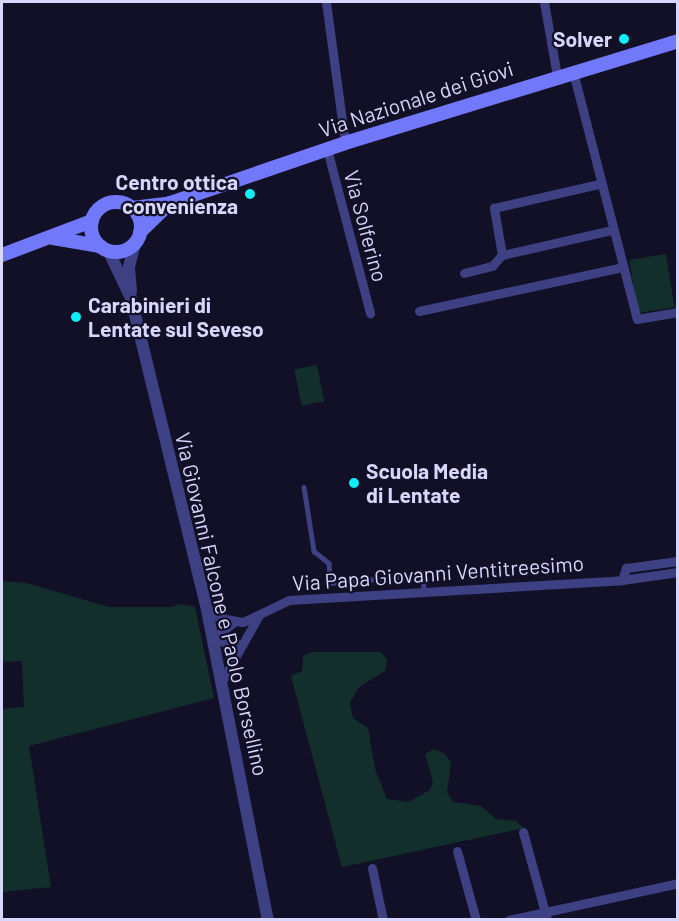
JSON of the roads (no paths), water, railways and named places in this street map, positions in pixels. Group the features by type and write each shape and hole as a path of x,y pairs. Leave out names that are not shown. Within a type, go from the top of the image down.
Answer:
{"main road":[{"name":"Via Nazionale dei Giovi","path":"132,208 170,203 345,143 557,76 678,41"},
{"path":"53,238 104,248 122,251 138,237 140,219 132,208 122,203 110,203 98,210 92,221 92,233 104,248"},
{"name":"Via Nazionale dei Giovi","path":"138,237 170,203"},
{"path":"2,255 53,238 92,221"}],"street":[{"path":"326,2 345,143"},
{"path":"544,2 557,76"},
{"path":"573,72 599,184 637,319 678,312"},
{"name":"Via Solferino","path":"327,149 370,313"},
{"path":"502,255 494,208 599,184"},
{"path":"464,273 492,266 502,255 612,230"},
{"path":"131,298 129,267 138,237"},
{"path":"104,248 131,298"},
{"path":"419,311 622,267"},
{"name":"Via Giovanni Falcone e Paolo Borsellino","path":"131,298 214,638 268,920"},
{"path":"622,580 626,568 678,561"},
{"name":"Via Papa Giovanni Ventitreesimo","path":"214,638 233,623 259,615 289,600 424,590 622,580 678,572"},
{"path":"207,610 233,623"},
{"path":"222,681 259,615"},
{"path":"214,638 228,644 242,644"},
{"path":"523,832 546,916"},
{"path":"457,851 476,920"},
{"path":"372,868 383,920"},
{"path":"509,920 546,916 678,883"}],"lane":[{"path":"304,488 314,552 329,563 330,583 423,575 424,590"}],"place":[{"name":"Solver","path":"624,39"},
{"name":"Centro ottica convenienza","path":"250,194"},
{"name":"Carabinieri di Lentate sul Seveso","path":"76,317"},
{"name":"Scuola Media di Lentate","path":"354,483"}]}
